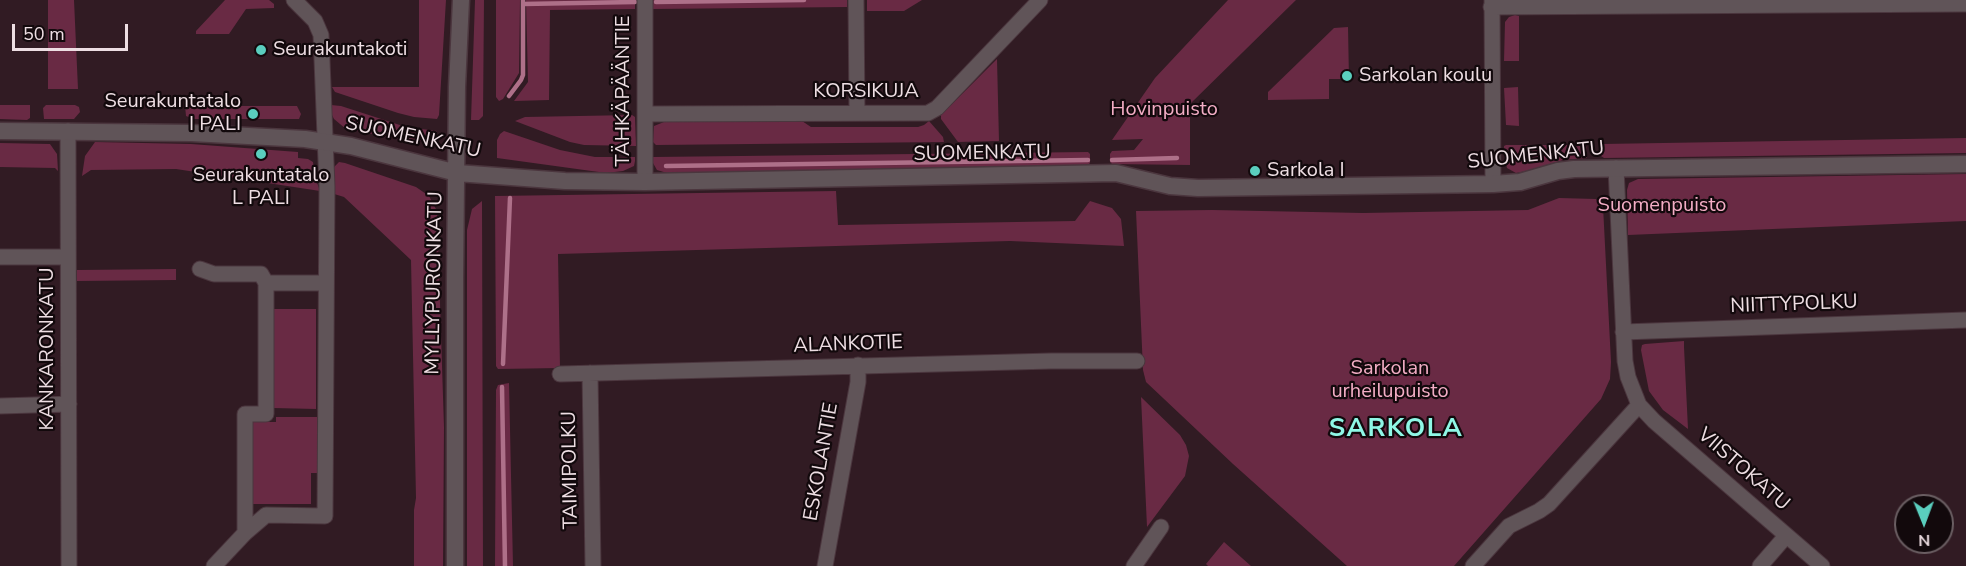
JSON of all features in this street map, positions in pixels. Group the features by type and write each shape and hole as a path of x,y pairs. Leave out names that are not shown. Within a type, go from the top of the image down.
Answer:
{"street":[{"path":"214,566 245,533 266,515 325,516 327,187 321,35 315,21 294,0"},
{"name":"MYLLYPURONKATU","path":"455,566 457,87 461,0"},
{"name":"TÄHKÄPÄÄNTIE","path":"645,0 645,182"},
{"path":"856,0 857,113"},
{"name":"KORSIKUJA","path":"645,114 932,112 1040,0"},
{"path":"1493,184 1492,3 1966,4"},
{"name":"SUOMENKATU","path":"0,131 235,134 324,140 457,173 565,181 645,182 1116,173 1170,186 1190,187 1493,184 1520,182 1558,171 1616,168 1966,164"},
{"name":"KANKARONKATU","path":"68,131 69,566"},
{"path":"1473,566 1509,526 1539,512 1549,504 1639,405 1628,377 1623,332 1616,168"},
{"path":"0,257 68,257"},
{"path":"200,269 214,274 261,274 266,283 266,414 244,414 245,533"},
{"path":"266,283 325,283"},
{"name":"NIITTYPOLKU","path":"1623,332 1966,320"},
{"name":"ALANKOTIE","path":"560,374 1137,360"},
{"name":"ESKOLANTIE","path":"825,566 858,382 858,365"},
{"name":"TAIMIPOLKU","path":"590,373 593,566"},
{"path":"0,406 69,404"},
{"name":"VIISTOKATU","path":"1639,405 1654,421 1822,566"},
{"path":"1134,566 1161,527"},
{"path":"1760,566 1786,536"}],"green space":[{"path":"48,0 74,0 78,89 48,89"},
{"path":"225,0 269,0 274,4 274,8 246,9 229,34 196,34 196,31"},
{"path":"419,0 446,0 437,119 398,113 335,92 332,87 419,87"},
{"path":"475,0 484,0 483,116 479,120 471,120"},
{"path":"496,0 520,0 519,73 503,99 499,101 496,97"},
{"path":"526,0 635,0 635,9 550,10 549,100 514,101 528,82"},
{"path":"653,0 847,0 847,7 653,9"},
{"path":"867,0 922,0 904,11 867,11"},
{"name":"Hovinpuisto","path":"1228,0 1296,0 1190,104 1190,165 1112,164 1110,154 1112,151 1134,150 1143,139 1112,140 1155,78"},
{"path":"1519,16 1519,61 1504,61 1505,22 1509,17"},
{"path":"1348,27 1349,79 1329,79 1329,99 1268,100 1268,92 1334,28"},
{"path":"997,59 999,141 958,142 941,119 941,115"},
{"path":"1518,87 1519,126 1506,125 1504,88"},
{"path":"0,105 30,105 30,118 27,120 0,119"},
{"path":"46,105 75,105 79,107 80,112 74,119 44,119 43,108"},
{"path":"331,105 341,106 406,127 437,131 431,138 416,142 346,129 334,119"},
{"path":"185,106 297,106 301,114 299,119 194,119 186,116"},
{"path":"632,115 635,117 636,146 584,145 515,121 525,117"},
{"path":"802,121 811,127 918,127 929,121 943,137 944,142 656,145 653,142 654,126 664,122"},
{"path":"504,131 560,150 595,157 635,157 634,166 623,171 606,173 497,158 497,140"},
{"path":"1966,138 1966,153 1604,158 1601,156 1602,144"},
{"path":"95,142 191,144 298,152 298,158 313,162 320,191 176,169 91,170 82,176 85,156"},
{"path":"0,143 50,144 57,154 58,171 55,168 0,167"},
{"path":"1506,145 1585,145 1587,158 1563,160 1516,173 1507,168 1504,156"},
{"path":"1088,152 1090,163 1088,165 667,173 657,170 653,163 653,157"},
{"path":"339,162 416,187 429,196 437,211 444,427 443,566 414,566 416,498 411,260 344,197 331,193 332,169"},
{"name":"Suomenpuisto","path":"1966,174 1966,221 1628,235 1627,190 1629,183 1638,179"},
{"path":"836,191 838,225 1075,221 1090,201 1112,208 1121,219 1124,246 1010,241 558,254 560,368 498,369 496,366 495,196"},
{"name":"Sarkolan urheilupuisto","path":"1559,198 1596,199 1603,206 1610,379 1601,399 1454,566 1347,566 1146,382 1143,370 1136,211 1363,213 1528,210"},
{"path":"482,201 483,566 467,566 467,230 472,209"},
{"path":"176,269 176,280 77,281 77,270"},
{"path":"273,309 316,309 316,409 273,408"},
{"path":"1684,341 1688,429 1663,410 1649,391 1641,350 1642,345 1645,344"},
{"path":"509,383 513,566 495,566 496,390 498,385"},
{"path":"1141,397 1180,435 1189,456 1185,476 1147,527"},
{"path":"276,417 317,417 317,473 311,473 311,504 253,504 252,422 276,422"},
{"path":"1224,542 1251,566 1208,566 1206,564"}],"waterway":[{"path":"509,96 523,75 523,0"},
{"path":"656,2 804,0"},
{"path":"523,4 635,2"},
{"path":"1112,160 1177,158"},
{"path":"666,166 1088,160"},
{"path":"503,364 510,198"},
{"path":"502,387 505,566"}],"place":[{"name":"Seurakuntakoti","path":"261,50"},
{"name":"Sarkolan koulu","path":"1347,76"},
{"name":"Seurakuntatalo I PALI","path":"253,114"},
{"name":"Seurakuntatalo L PALI","path":"261,154"},
{"name":"Sarkola I","path":"1255,171"}],"district":[{"name":"SARKOLA","path":"1396,430"}]}
